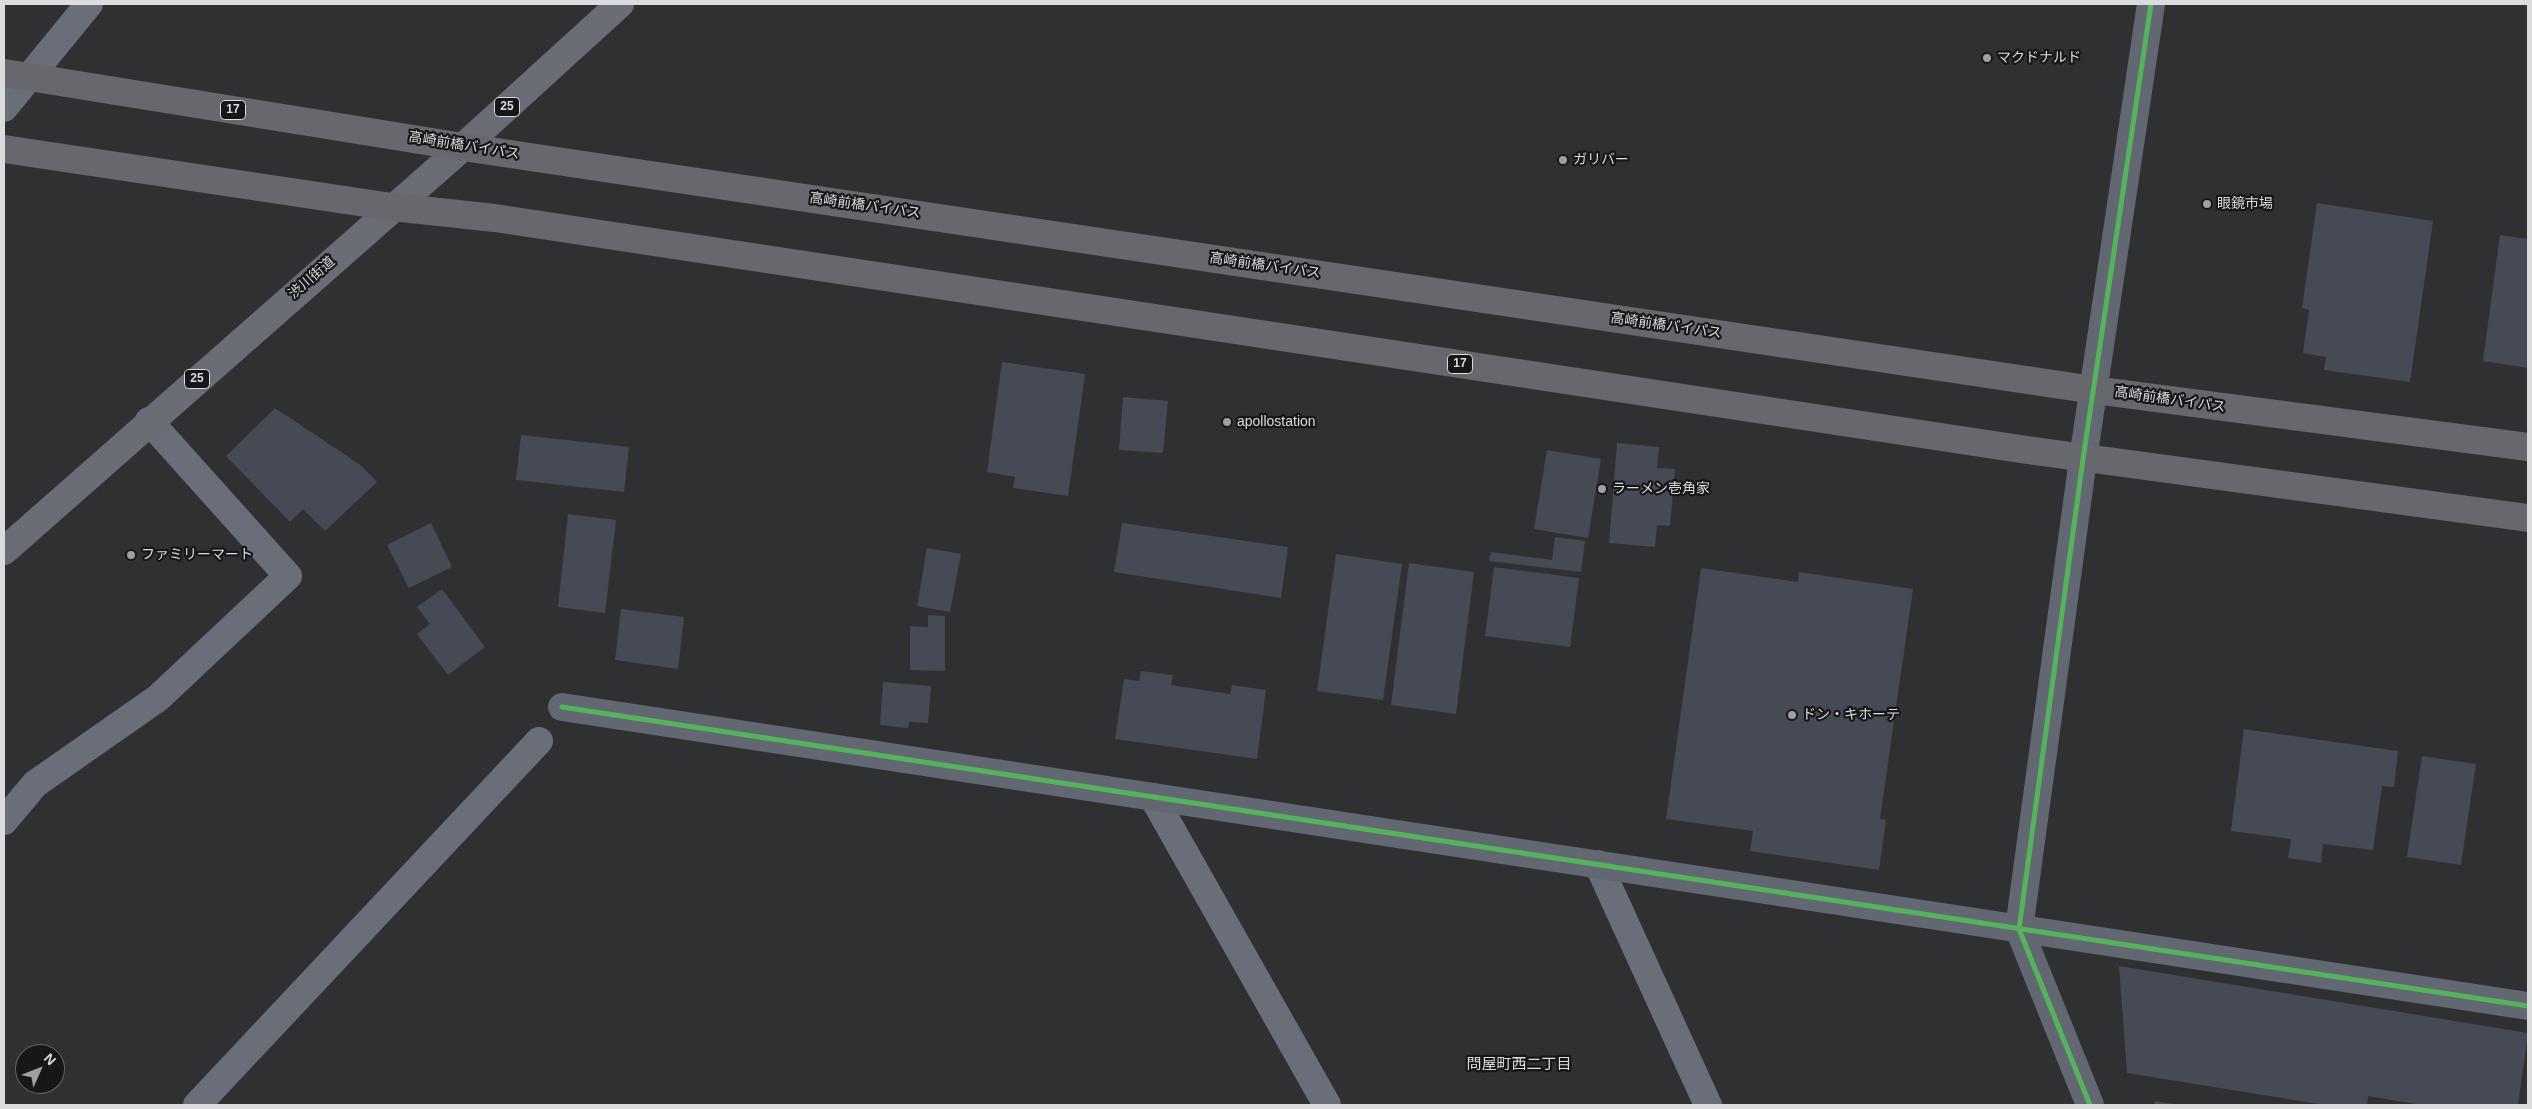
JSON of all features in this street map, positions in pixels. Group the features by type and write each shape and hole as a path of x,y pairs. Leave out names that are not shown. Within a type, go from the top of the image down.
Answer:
{"highway":[{"name":"高崎前橋バイパス","path":"16,75 463,147 2094,390 2528,447"},
{"name":"17","path":"4,149 392,207 495,218 2083,458 2528,518"}],"main road":[{"name":"渋川街道","path":"4,551 392,207 463,147 620,4"}],"street":[{"path":"4,108 16,75 89,4"},
{"path":"2090,1105 2019,929 2083,458 2151,4"},
{"path":"4,821 36,784 158,698 288,576 149,421"},
{"path":"562,707 2528,1006"},
{"path":"197,1105 539,741"},
{"path":"1153,797 1328,1105"},
{"path":"1598,864 1708,1105"}],"building":[{"path":"2317,203 2433,221 2410,382 2324,370 2326,357 2303,353 2309,310 2302,308"},
{"path":"2500,235 2528,239 2528,368 2483,361"},
{"path":"1002,362 1085,374 1068,496 1013,488 1015,477 987,472"},
{"path":"1123,397 1168,401 1163,453 1119,450"},
{"path":"275,408 359,464 377,482 325,531 303,509 290,522 226,456"},
{"path":"521,435 629,447 624,492 516,480"},
{"path":"1617,443 1659,447 1657,468 1675,469 1670,526 1657,525 1655,547 1609,543"},
{"path":"1547,450 1601,459 1588,538 1534,529"},
{"path":"568,514 616,520 605,613 558,607"},
{"path":"431,523 452,567 409,588 387,545"},
{"path":"1122,523 1288,547 1281,598 1114,572"},
{"path":"1555,537 1585,541 1581,572 1489,561 1491,552 1552,560"},
{"path":"927,548 961,554 950,612 917,606"},
{"path":"1336,554 1402,564 1383,700 1317,691"},
{"path":"1409,563 1474,572 1456,714 1391,705"},
{"path":"1494,567 1579,578 1570,647 1485,636"},
{"path":"1701,568 1798,582 1799,572 1913,589 1880,819 1886,820 1879,870 1750,851 1753,831 1666,819"},
{"path":"442,589 485,647 448,675 417,634 430,624 417,607"},
{"path":"621,609 684,617 678,669 615,660"},
{"path":"928,615 945,616 945,671 910,670 910,626 928,627"},
{"path":"1141,671 1173,675 1171,685 1230,694 1232,685 1266,690 1257,759 1115,739 1124,679 1139,681"},
{"path":"883,682 931,686 928,723 909,722 908,728 880,725"},
{"path":"2244,729 2398,751 2394,787 2382,786 2373,850 2323,844 2321,863 2288,858 2291,839 2231,831"},
{"path":"2422,756 2476,764 2461,865 2407,857"},
{"path":"2119,966 2528,1033 2518,1105 2422,1105 2368,1096 2367,1105 2325,1105 2127,1073"},
{"path":"2155,1101 2174,1104 2174,1105 2154,1105"}],"cycle path":[{"path":"2090,1105 2019,929 2083,459 2151,4"},
{"path":"562,707 2528,1006"}],"place":[{"name":"マクドナルド","path":"1987,58"},
{"name":"ガリバー","path":"1563,160"},
{"name":"眼鏡市場","path":"2207,204"},
{"name":"apollostation","path":"1227,422"},
{"name":"ラーメン壱角家","path":"1602,489"},
{"name":"ファミリーマート","path":"131,555"},
{"name":"ドン・キホーテ","path":"1792,715"}],"district":[{"name":"問屋町西二丁目","path":"1519,1065"}]}
